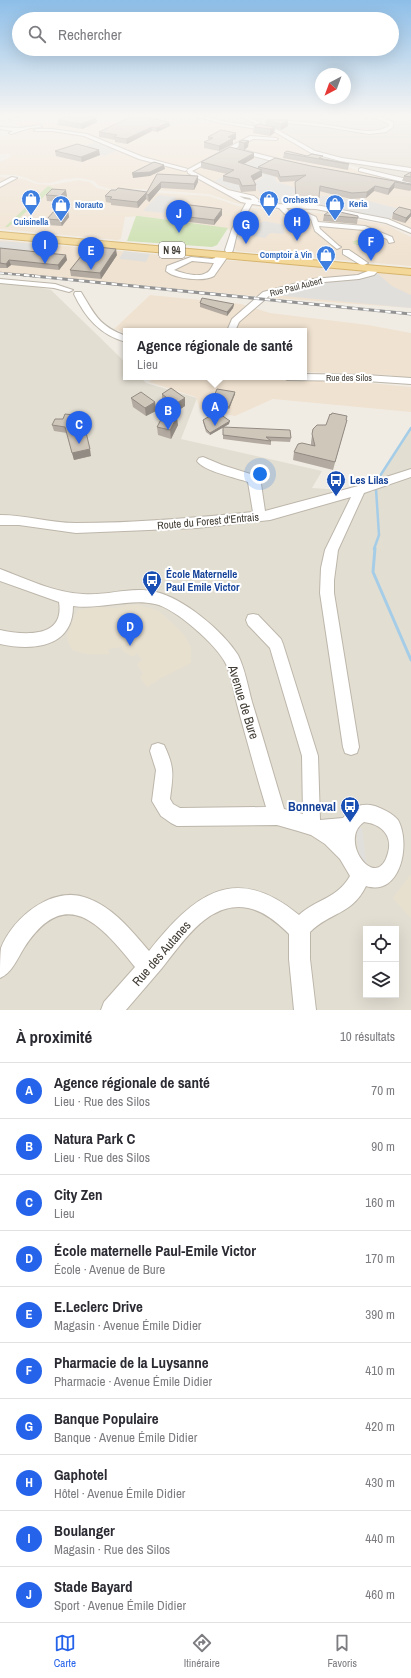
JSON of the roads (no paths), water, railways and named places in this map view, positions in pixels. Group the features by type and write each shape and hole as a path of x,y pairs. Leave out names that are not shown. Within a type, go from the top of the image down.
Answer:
{"main road":[{"name":"N 94","path":"0,235 127,247 222,251 278,260 409,272"}],"street":[{"path":"159,162 187,170 247,203 283,208 316,207 388,221 411,231"},
{"path":"187,170 202,162"},
{"path":"285,162 298,165"},
{"path":"341,162 357,168 411,182"},
{"path":"355,162 411,170"},
{"path":"0,185 14,178"},
{"path":"366,178 411,186"},
{"path":"222,251 211,274 205,277 177,274 170,271 170,268 188,260 218,259 222,251 235,230 247,203"},
{"path":"283,208 289,214 310,216 314,218 318,229 365,228 390,238 391,242"},
{"path":"346,252 364,263"},
{"name":"Rue Paul Aubert","path":"232,328 235,321 266,294 313,281 359,277 371,273 376,269"},
{"path":"0,281 55,286 70,293 81,303 102,329 123,338"},
{"name":"Rue des Silos","path":"307,377 361,377 411,381"},
{"path":"203,461 218,468 253,479 255,485 256,508 260,516"},
{"name":"Route du Forest d'Entrais","path":"0,520 10,519 58,528 76,528 197,523 260,516 302,507 411,473"},
{"path":"351,747 327,593 327,572 333,544 352,508 359,490"},
{"name":"Avenue de Bure","path":"0,575 65,597 89,601 143,596 152,597 168,601 187,612 232,660 277,816"},
{"path":"0,637 30,641 54,633 62,625 66,616 67,606 65,597"},
{"path":"253,620 276,644 310,756 312,803 316,827 339,843 348,853"},
{"path":"158,751 164,764 165,775 161,801 167,810 177,817 277,816 316,827 348,827"},
{"path":"362,813 376,815 391,825 400,843 394,862 388,872 377,878 368,877 361,874 352,865 348,853 346,838 348,827 356,816 362,813"},
{"path":"305,1010 299,952 300,930 304,923 346,899 361,874"},
{"name":"Rue des Autanes","path":"112,1010 184,925 198,912 215,902 240,897 252,899 281,914 300,930"},
{"path":"0,968 25,930 35,918 51,908 68,903 82,905 97,912 115,927 148,967"}],"waterway":[{"path":"378,479 411,428"},
{"path":"374,549 379,535 376,489"},
{"path":"375,548 373,572 411,660"}],"railway":[{"path":"0,273 33,276"},
{"path":"24,275 33,276"},
{"path":"33,276 411,314"}],"place":[{"name":"Cuisinella","path":"31,216"},
{"name":"Orchestra","path":"269,217"},
{"name":"Keria","path":"335,221"},
{"name":"Norauto","path":"61,222"},
{"name":"Stade Bayard","path":"179,233"},
{"name":"Gaphotel","path":"297,241"},
{"name":"Banque Populaire","path":"246,244"},
{"name":"Pharmacie de la Luysanne","path":"371,261"},
{"name":"Boulanger","path":"45,264"},
{"name":"E.Leclerc Drive","path":"91,270"},
{"name":"Comptoir à Vin","path":"326,272"},
{"name":"Agence régionale de santé","path":"215,426"},
{"name":"Natura Park C","path":"168,430"},
{"name":"City Zen","path":"79,444"},
{"name":"Les Lilas","path":"336,497"},
{"name":"École Maternelle Paul Emile Victor","path":"152,597"},
{"name":"École maternelle Paul-Emile Victor","path":"130,646"},
{"name":"Bonneval","path":"350,823"}]}
